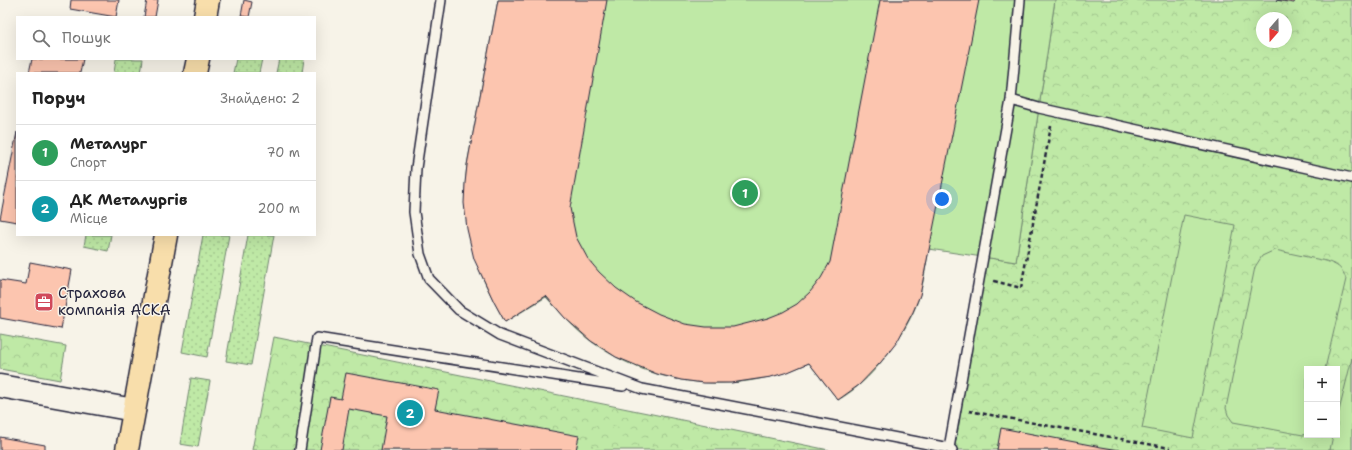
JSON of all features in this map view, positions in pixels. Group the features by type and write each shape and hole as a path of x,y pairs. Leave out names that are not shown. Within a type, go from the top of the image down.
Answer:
{"main road":[{"path":"205,16 208,0"},
{"path":"195,72 198,60"},
{"path":"126,450 166,236"}],"street":[{"path":"0,386 134,410"}],"lane":[{"path":"441,0 416,168 414,212 420,254 428,279 459,310 500,335 642,389"},
{"path":"300,450 317,338 642,389 951,449 956,409 1011,100 1020,0"},
{"path":"1011,100 1352,178"}],"path":[{"path":"979,277 1021,288 1054,111"},
{"path":"956,409 1170,448"}],"green space":[{"path":"498,0 1055,0 1016,262 929,249 920,294 916,306 903,331 886,356 867,378 838,400 809,363 781,373 753,380 725,383 698,382 670,378 643,369 617,357 585,337 546,297 505,322 485,284 478,265 472,247 465,209 467,165"},
{"path":"1055,0 1352,0 1352,450 930,450 949,447 983,257 1016,262"},
{"path":"116,60 143,60 141,72 114,72"},
{"path":"236,60 262,60 259,72 233,72"},
{"path":"279,60 304,60 302,72 276,72"},
{"path":"1184,215 1235,225 1193,438 1142,428"},
{"path":"86,236 111,236 108,251 84,246"},
{"path":"203,236 229,236 207,357 182,352"},
{"path":"248,236 274,236 251,365 226,361"},
{"path":"1275,250 1330,262 1341,269 1346,279 1326,366 1304,366 1303,435 1233,422 1228,415 1226,408 1255,267 1262,256"},
{"path":"0,334 66,346 60,380 0,369"},
{"path":"274,337 829,450 252,450"},
{"path":"1352,358 1352,450 1330,450 1332,438 1340,438 1340,407"},
{"path":"191,378 210,381 198,447 180,444"}],"building":[{"path":"71,0 119,0 116,16 70,9"},
{"path":"147,0 158,0 155,16 144,16"},
{"path":"244,0 252,2 249,16 241,16"},
{"path":"498,0 607,0 570,208 576,237 588,259 599,272 616,288 636,302 659,314 685,324 706,327 733,327 768,318 797,304 810,292 821,278 830,262 880,0 979,0 920,295 897,342 881,362 859,385 838,400 809,363 771,377 731,383 704,383 681,380 657,374 616,357 591,341 565,318 546,296 505,322 474,259 467,229 464,203 467,165"},
{"path":"1276,0 1295,0 1294,3"},
{"path":"32,60 83,60 80,72 29,72"},
{"path":"16,137 16,222 0,219"},
{"path":"30,262 72,270 61,329 0,318 0,280 26,284"},
{"path":"346,373 439,390 435,409 579,436 576,450 381,450 387,416 349,409 342,450 320,450 330,397 341,399"},
{"path":"1001,428 1101,447 1120,450 997,450"},
{"path":"0,437 45,445 45,450 0,450"}],"place":[{"name":"Металург","path":"745,193"},
{"name":"Страхова компанія АСКА","path":"44,302"},
{"name":"ДК Металургів","path":"410,413"}]}
